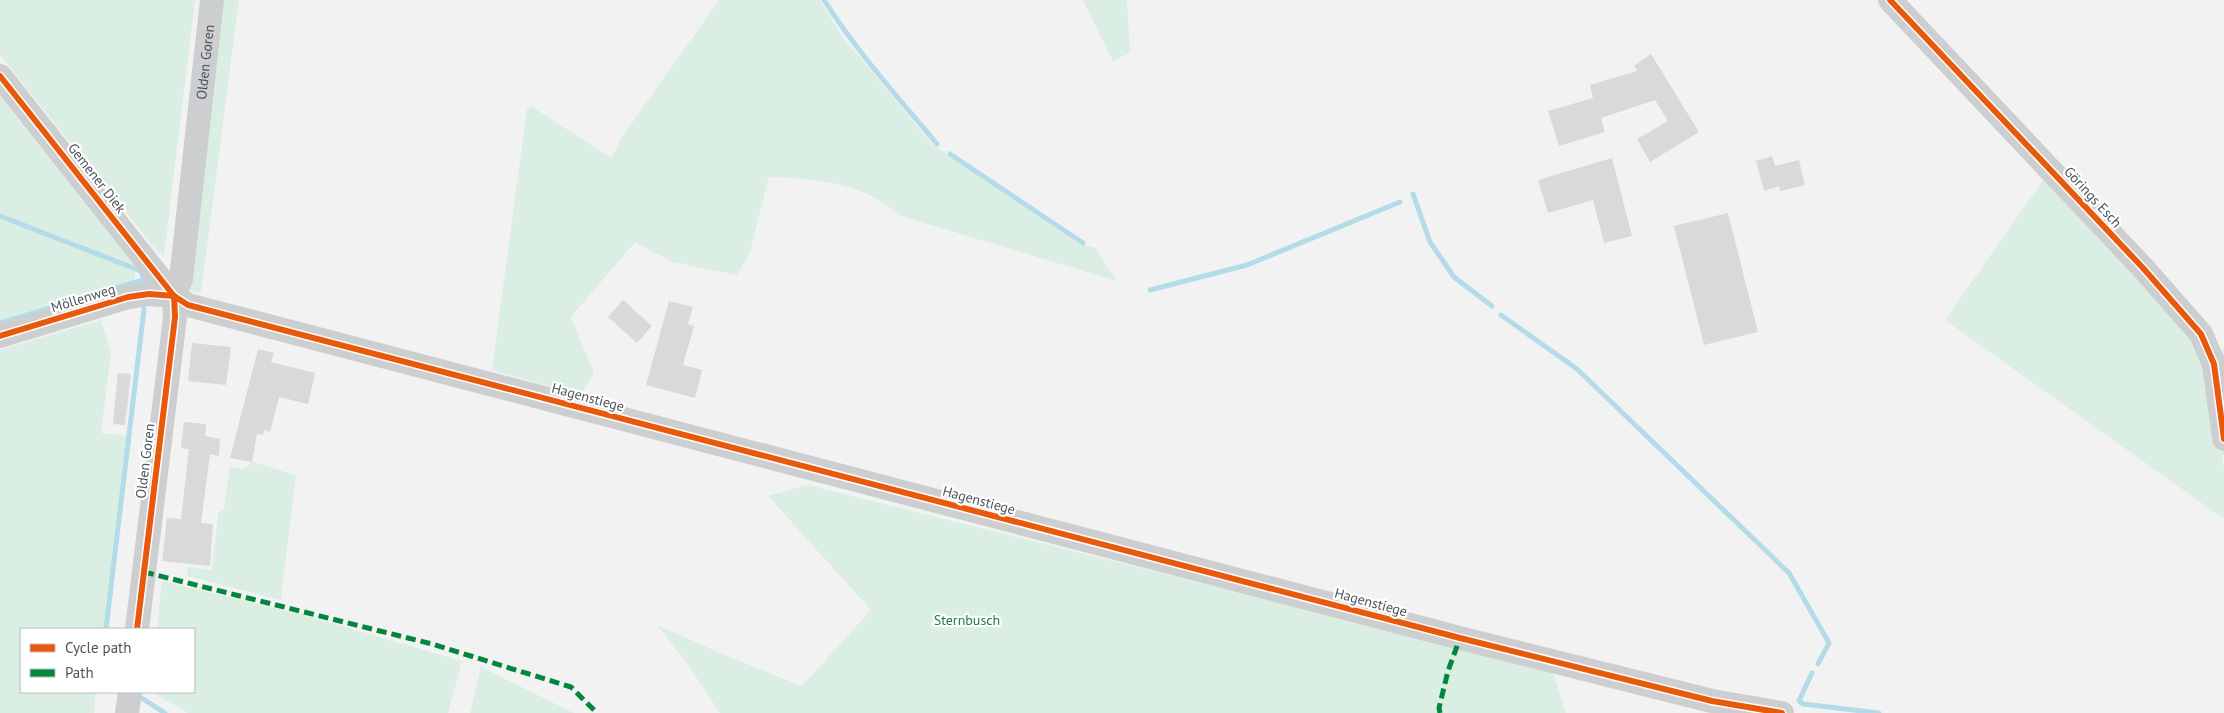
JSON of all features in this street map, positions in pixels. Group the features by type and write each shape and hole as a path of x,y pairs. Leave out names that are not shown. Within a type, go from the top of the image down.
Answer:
{"street":[{"name":"Olden Goren","path":"137,628 175,317 174,296 181,279 212,0"},
{"name":"Görings Esch","path":"1890,0 2143,268 2201,334 2214,364 2224,440"},
{"name":"Gemener Diek","path":"0,76 174,296"},
{"name":"Möllenweg","path":"0,336 144,295 174,296"},
{"name":"Hagenstiege","path":"174,296 188,305 1021,524 1693,696 1782,713"},
{"path":"127,713 130,693"}],"green space":[{"path":"0,0 195,0 164,256 153,246 0,55"},
{"path":"224,0 239,0 201,293 187,290"},
{"path":"719,0 820,0 842,36 932,144 1081,245 1095,248 1117,281 901,216 882,202 863,192 837,184 796,178 769,177 750,252 737,275 673,262 635,242 571,317 594,373 580,395 492,370 527,109 531,106 611,158 622,137"},
{"path":"1083,0 1127,0 1130,53 1113,61"},
{"path":"0,96 135,266 135,286 0,324"},
{"path":"2048,173 2209,338 2224,351 2224,454 2222,459 2224,467 2224,519 1945,320"},
{"path":"101,320 111,352 101,433 127,436 104,628 20,628 20,693 96,693 94,713 0,713 0,350"},
{"path":"252,462 296,475 281,600 187,576 188,567 212,570 218,513 224,509 230,466 243,469"},
{"name":"Sternbusch","path":"808,485 1552,670 1566,713 720,713 689,666 657,625 802,686 871,610 768,496"},
{"path":"162,581 300,614 462,661 448,713 188,713 154,693 195,693 195,628 157,628"},
{"path":"481,667 574,713 470,713"}],"building":[{"path":"1651,54 1699,132 1650,162 1637,139 1668,121 1655,100 1601,118 1605,132 1559,146 1548,111 1593,98 1590,85 1637,71 1634,66"},
{"path":"1772,156 1775,166 1799,160 1805,185 1780,191 1779,186 1764,191 1756,161"},
{"path":"1612,158 1632,236 1604,243 1593,200 1548,213 1538,180"},
{"path":"1728,213 1758,332 1704,345 1674,226"},
{"path":"623,300 652,326 637,343 608,317"},
{"path":"669,301 693,307 688,324 694,326 683,365 702,370 695,398 646,385"},
{"path":"192,343 231,347 226,385 188,381"},
{"path":"258,349 274,353 271,362 315,373 308,404 279,397 270,432 264,430 263,435 257,434 252,462 230,458"},
{"path":"118,373 131,374 125,425 113,424"},
{"path":"184,422 206,424 205,436 220,439 219,456 210,454 201,523 213,524 210,566 162,561 167,518 181,519 189,449 181,448"}],"waterway":[{"path":"824,0 864,56 937,144"},
{"path":"950,154 1083,243"},
{"path":"1413,194 1430,242 1454,277 1492,306"},
{"path":"1150,290 1247,265 1400,202"},
{"path":"0,216 141,271 145,283"},
{"path":"0,323 143,280"},
{"path":"106,628 144,309"},
{"path":"1501,315 1577,369 1789,573 1829,643 1818,664"},
{"path":"1812,673 1799,701 1803,704 1879,713"},
{"path":"137,695 165,713"}],"marked path":[{"path":"144,572 432,644 571,687 597,713"},
{"path":"1440,713 1439,708 1448,671 1460,638"}],"cycle path":[{"path":"1890,0 2143,268 2201,334 2214,364 2224,439"},
{"path":"0,76 174,296 188,305 1460,638 1712,701 1782,713"},
{"path":"0,336 128,297 149,294 174,296"},
{"path":"137,628 175,317 174,296"}]}
